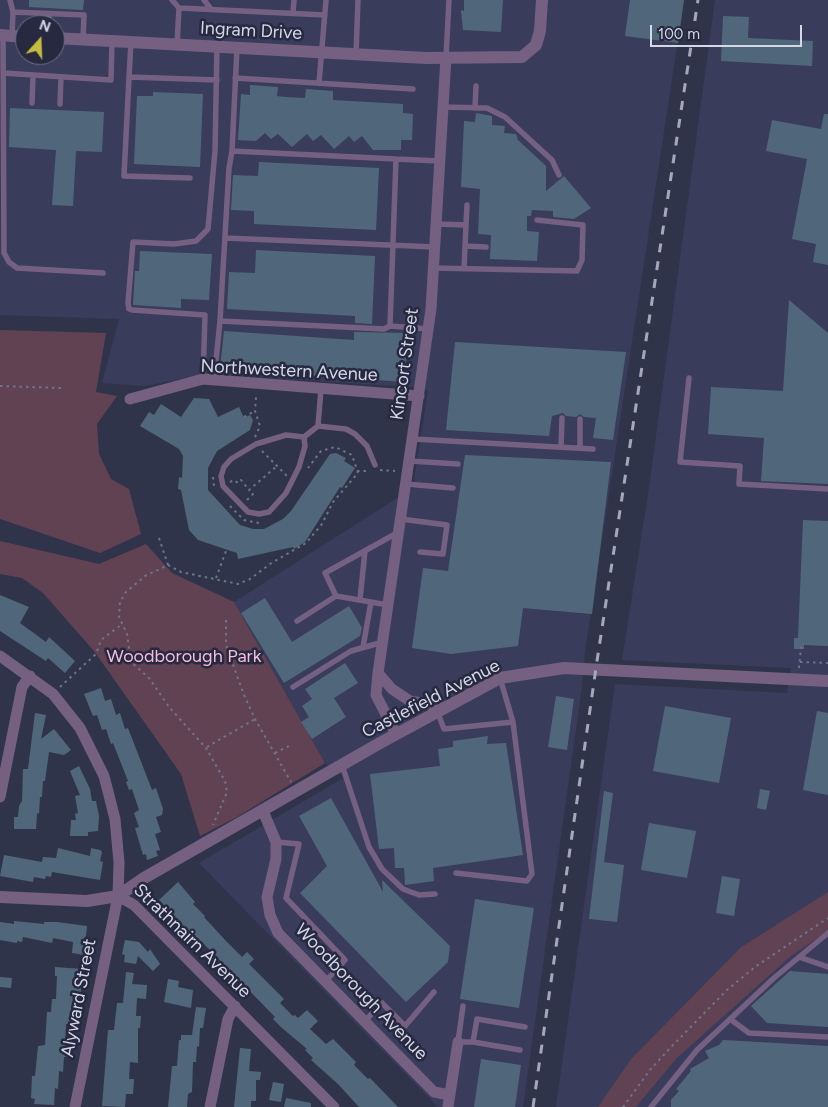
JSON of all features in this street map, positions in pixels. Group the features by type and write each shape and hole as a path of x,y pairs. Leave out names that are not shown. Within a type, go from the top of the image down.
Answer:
{"street":[{"name":"Ingram Drive","path":"65,39 446,58 522,57 536,45 540,31 542,0"},
{"name":"Kincort Street","path":"396,734 376,695 428,329 434,268 446,58"},
{"name":"Northwestern Avenue","path":"130,399 209,380 419,396"},
{"name":"Strathnairn Avenue","path":"0,656 53,694 89,743 110,791 118,838 118,896 134,905 334,1107"},
{"name":"Castlefield Avenue","path":"118,896 144,878 396,734 500,678 564,668 828,681"},
{"path":"378,673 392,689 410,701 440,709"},
{"path":"0,796 22,687 30,676"},
{"name":"Woodborough Avenue","path":"263,811 276,842 276,859 268,888 270,915 274,926 285,941 434,1092 450,1095"},
{"path":"0,897 87,901 118,896"},
{"name":"Alyward Street","path":"75,1107 118,896"},
{"path":"210,1107 228,1019 235,1006"},
{"path":"448,1107 458,1042"}],"lane":[{"path":"10,0 13,12 3,73 4,253 6,258 17,268 102,272"},
{"path":"172,0 179,8 177,44"},
{"path":"204,0 211,9"},
{"path":"293,14 294,0"},
{"path":"319,83 326,0"},
{"path":"356,54 358,0"},
{"path":"446,58 449,0"},
{"path":"179,8 325,15"},
{"path":"13,12 84,15 83,40"},
{"path":"3,73 111,80 112,41"},
{"path":"131,42 124,176 190,178"},
{"path":"209,380 205,315 132,310 129,309 128,303 133,242 174,244 196,242 208,229 215,151 217,47"},
{"path":"209,380 220,321 237,48"},
{"path":"32,103 33,75"},
{"path":"128,76 217,80"},
{"path":"60,104 61,77"},
{"path":"235,78 413,89"},
{"path":"475,108 476,86"},
{"path":"443,107 487,108 505,117 552,160 559,175"},
{"path":"232,151 439,161"},
{"path":"390,326 396,159"},
{"path":"464,269 467,205"},
{"path":"434,268 577,272 582,260 583,225 537,220"},
{"path":"436,224 466,225"},
{"path":"225,238 434,248"},
{"path":"465,246 486,247"},
{"path":"220,321 384,329 390,326 428,329"},
{"path":"689,378 680,462 740,466 738,484 828,488"},
{"path":"318,426 321,389"},
{"path":"561,447 562,418"},
{"path":"580,420 580,448"},
{"path":"304,437 304,455 284,498 269,512 258,514 245,510 224,486 221,476 226,464 235,456 256,444 286,436 304,437 318,426 346,429 355,434 368,446 376,465"},
{"path":"413,439 593,449"},
{"path":"410,461 458,464"},
{"path":"406,484 453,488"},
{"path":"401,519 447,525 444,554 420,552"},
{"path":"336,596 326,573 399,532"},
{"path":"360,599 365,551"},
{"path":"297,620 336,596 388,605"},
{"path":"363,647 371,602"},
{"path":"293,687 340,657 363,647 383,642"},
{"path":"456,874 527,882 532,874 513,722 500,678"},
{"path":"440,709 444,730 513,722"},
{"path":"342,765 370,847 382,869 403,889 419,895 435,894"},
{"path":"276,842 299,844 286,898 345,960 325,982"},
{"path":"651,1107 697,1050 828,933"},
{"path":"799,957 828,967"},
{"path":"364,1022 382,1003 405,1026 434,992"},
{"path":"463,1006 458,1042 473,1042 520,1050"},
{"path":"473,1042 477,1019 525,1027"},
{"path":"730,1019 749,1033 828,1037"}],"path":[{"path":"0,386 61,388"},
{"path":"256,397 256,404"},
{"path":"244,417 255,411"},
{"path":"256,444 292,482"},
{"path":"224,486 234,480 238,482 241,480 249,490 277,466"},
{"path":"159,538 168,564 145,576 126,592 119,609 121,625 126,634 131,662 149,678 169,707 206,748 227,787 212,825 214,829"},
{"path":"216,578 226,551"},
{"path":"226,620 226,645 255,719 292,784"},
{"path":"53,694 96,654 101,640 121,625"},
{"path":"799,672 801,647"},
{"path":"800,662 828,663"},
{"path":"206,748 255,719"},
{"path":"275,754 290,745"},
{"path":"623,1107 650,1070 727,990 763,961 828,918"}],"shaded area":[{"path":"0,0 684,0 585,651 582,686 523,1107 438,1107 199,863 345,777 325,763 234,602 413,488 428,390 413,387 205,374 145,386 102,383 119,319 0,315"},
{"path":"715,0 828,0 828,892 741,947 631,1059 598,1107 556,1107 615,684 787,693 791,668 622,660 649,488"},
{"path":"828,931 828,1107 636,1107 677,1058 791,956"}],"green space":[{"path":"0,330 106,333 96,392 117,396 97,424 99,454 111,479 129,489 141,534 100,553 0,519"},
{"name":"Woodborough Park","path":"0,541 99,564 146,544 172,573 234,602 325,763 237,817 200,836 181,774 94,651 43,593 22,578 0,574"},
{"path":"828,892 828,931 791,956 677,1058 636,1107 598,1107 631,1059 741,947"}],"building":[{"path":"29,0 84,0 83,10 29,7"},
{"path":"464,0 503,0 501,32 463,30 461,10 464,11"},
{"path":"630,0 684,0 678,43 625,36"},
{"path":"723,16 749,17 748,38 813,41 812,66 721,61"},
{"path":"250,85 278,87 277,96 285,97 305,98 306,89 333,91 333,100 403,104 403,113 413,114 412,140 401,140 401,150 373,150 362,136 354,142 349,136 334,149 321,135 313,141 307,134 292,147 278,134 271,139 265,133 256,141 238,140 241,94 250,95"},
{"path":"153,92 203,94 200,167 134,164 137,96 153,96"},
{"path":"10,108 104,112 102,152 76,151 73,206 52,205 56,150 9,147"},
{"path":"476,113 492,116 492,125 505,126 504,133 516,134 518,140 546,166 546,191 564,176 591,208 574,219 553,217 553,211 532,210 531,216 527,216 527,231 539,232 537,261 490,259 491,235 478,234 480,189 461,187 464,121 475,122"},
{"path":"824,114 828,114 828,265 813,262 816,244 792,239 807,159 766,151 772,120 821,129"},
{"path":"259,162 379,168 376,230 254,224 254,211 231,210 233,175 258,176"},
{"path":"256,250 375,256 372,324 355,323 355,316 227,309 229,272 255,273"},
{"path":"140,251 212,254 209,300 181,299 181,308 133,305 135,271 139,271"},
{"path":"789,300 828,333 828,484 761,481 764,438 708,434 711,387 783,391"},
{"path":"224,331 354,340 354,332 408,333 404,382 220,369"},
{"path":"455,342 626,352 613,440 593,438 596,418 584,417 580,414 576,417 566,416 563,413 552,416 549,436 446,430"},
{"path":"194,398 209,399 218,417 239,407 244,418 250,415 253,420 250,430 217,451 208,468 208,490 240,525 253,529 264,529 283,519 291,511 330,454 336,453 346,458 344,461 355,468 342,488 340,487 305,542 294,549 293,547 238,559 237,553 198,540 189,530 181,490 178,489 179,477 182,478 183,456 179,449 140,426 149,412 154,415 161,404 181,417"},
{"path":"465,455 611,462 592,614 523,608 518,646 451,654 412,648 423,568 448,571"},
{"path":"803,520 828,521 828,646 804,645 804,649 794,649 794,638 798,638"},
{"path":"0,595 29,607 20,623 46,642 49,637 75,661 65,673 48,658 46,661 0,631"},
{"path":"265,598 292,642 349,606 362,628 360,636 284,683 241,613"},
{"path":"345,663 358,683 334,698 346,717 312,739 301,722 309,717 302,706 312,699 305,689"},
{"path":"101,688 105,701 111,699 116,715 120,713 125,729 128,728 152,790 156,788 163,809 162,815 156,817 161,832 155,834 160,850 156,851 158,856 147,860 146,854 143,855 135,828 139,827 134,813 139,810 132,789 129,790 126,782 128,781 106,729 102,730 97,715 93,716 84,694"},
{"path":"556,696 574,699 567,750 548,747"},
{"path":"665,706 731,718 719,783 653,771"},
{"path":"817,711 828,713 828,795 803,790"},
{"path":"35,713 46,715 41,739 54,729 71,750 64,755 49,752 42,797 40,797 39,814 37,813 36,829 14,829 14,817 18,817 19,806 22,801 23,769 28,769"},
{"path":"488,736 487,744 506,743 523,855 433,868 434,881 405,885 404,868 395,868 394,848 379,849 370,774 440,766 438,749 453,747 453,741"},
{"path":"79,766 90,789 92,801 96,801 99,816 98,831 88,832 88,836 70,836 71,820 76,820 75,814 78,813 75,796 80,795 70,771"},
{"path":"760,789 770,791 766,810 757,808"},
{"path":"604,791 613,793 604,862 624,865 617,922 589,919"},
{"path":"331,798 383,892 382,880 450,946 448,962 406,1002 300,893 327,866 299,816"},
{"path":"649,823 696,831 687,878 641,870"},
{"path":"58,848 90,856 91,848 100,850 102,852 100,861 103,862 100,880 52,872 51,877 46,876 45,879 34,877 33,882 0,876 4,855 42,862 43,857 56,858"},
{"path":"722,876 740,879 734,916 716,913"},
{"path":"178,882 195,902 193,904 226,941 242,957 247,952 254,959 249,964 284,999 280,1003 293,1016 295,1015 298,1018 307,1010 318,1021 310,1029 326,1044 333,1039 356,1062 354,1065 368,1079 370,1078 398,1107 359,1107 338,1084 311,1060 313,1058 305,1050 307,1049 273,1019 275,1017 201,941 199,943 159,900"},
{"path":"475,899 534,908 519,1008 460,999"},
{"path":"14,921 44,924 44,922 57,922 87,926 84,955 72,953 73,942 53,938 52,943 23,937 22,942 17,941 17,943 0,940 0,922 14,924"},
{"path":"125,940 139,942 148,952 150,949 160,964 153,971 138,956 136,964 124,962 125,955 122,954"},
{"path":"55,967 82,969 81,993 76,993 73,1024 66,1024 65,1045 67,1045 67,1057 64,1057 63,1072 59,1071 58,1089 55,1088 54,1105 34,1104 35,1099 31,1098 32,1076 35,1076 38,1046 45,1045 47,1012 51,1012 52,999 56,999 57,976 55,976"},
{"path":"790,971 828,974 828,1027 767,1023 751,1006"},
{"path":"126,972 134,973 132,984 147,985 146,999 137,998 136,1016 141,1016 140,1028 138,1028 138,1063 130,1062 129,1079 134,1079 133,1094 126,1094 125,1107 102,1106 108,1030 114,1030 117,1003 123,1003"},
{"path":"0,977 12,978 11,988 0,987"},
{"path":"168,979 179,981 178,987 193,990 191,1008 164,1002"},
{"path":"196,1007 206,1008 203,1028 200,1028 196,1062 193,1062 192,1092 188,1094 187,1107 168,1107 172,1066 177,1066 179,1040 181,1040 181,1035 192,1035"},
{"path":"723,1040 828,1046 828,1107 671,1107 671,1100 679,1091 676,1089 691,1071 690,1069 709,1058 705,1051 719,1045"},
{"path":"240,1048 251,1049 249,1071 261,1072 260,1080 256,1080 256,1101 251,1101 251,1107 234,1107"},
{"path":"481,1059 521,1065 515,1107 474,1107"},
{"path":"273,1082 284,1084 281,1102 269,1100"},
{"path":"286,1098 311,1103 311,1107 284,1107"}],"railway":[{"path":"533,1107 597,661 698,0"}]}
